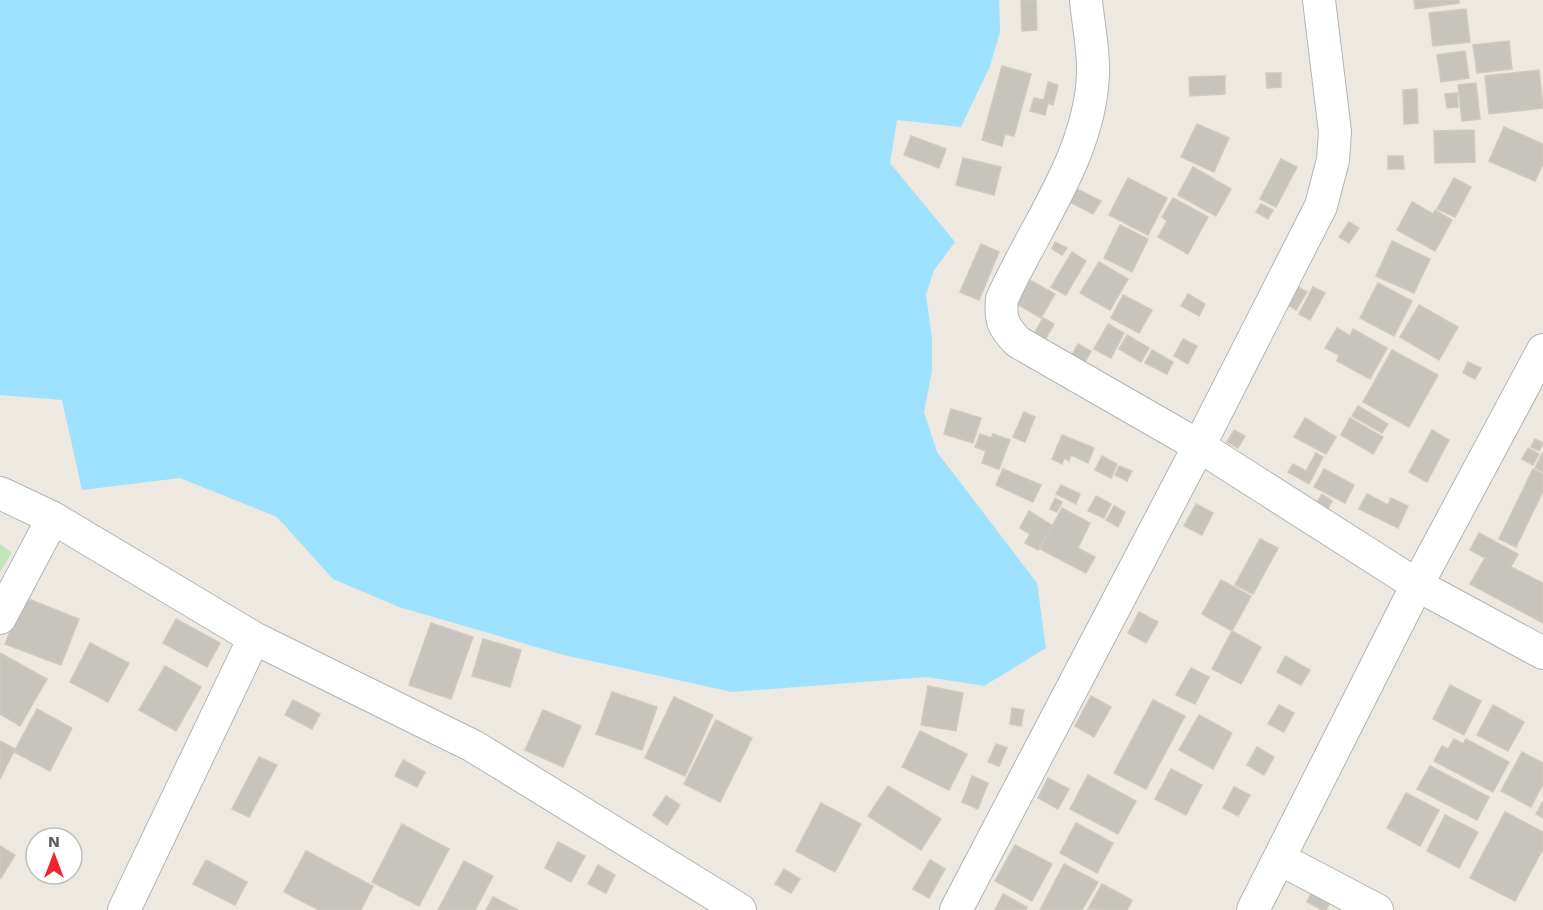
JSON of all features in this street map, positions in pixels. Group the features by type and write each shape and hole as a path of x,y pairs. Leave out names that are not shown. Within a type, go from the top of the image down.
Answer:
{"street":[{"path":"1086,0 1093,73 1088,110 1069,166 1002,299 1000,314 1006,330 1018,342 1199,446 1417,585 1543,653"},
{"path":"957,910 1199,446 1321,206 1334,160 1335,132 1319,0"},
{"path":"1253,910 1417,585 1543,350"},
{"path":"0,492 53,518 254,638 473,746 740,910"},
{"path":"0,618 53,518"},
{"path":"124,910 254,638"},
{"path":"1280,859 1377,910"}],"green space":[{"path":"0,544 12,553 0,572"}],"water":[{"path":"0,0 999,0 1000,32 990,66 961,127 897,120 890,163 955,242 934,270 926,295 932,338 932,371 924,412 937,452 1037,583 1046,648 984,686 927,677 732,692 564,655 399,607 333,579 277,517 180,478 82,490 62,400 0,395"}],"building":[{"path":"1021,0 1036,0 1037,30 1022,31"},
{"path":"1414,0 1459,0 1459,3 1415,9"},
{"path":"1466,9 1470,42 1433,46 1429,13"},
{"path":"1509,41 1512,69 1477,73 1473,45"},
{"path":"1465,51 1469,78 1441,82 1437,55"},
{"path":"1002,66 1031,74 1014,136 1005,134 1002,146 982,140"},
{"path":"1539,70 1543,108 1489,114 1485,76"},
{"path":"1266,73 1281,73 1281,87 1267,88"},
{"path":"1225,76 1225,94 1190,96 1189,77"},
{"path":"1048,82 1058,85 1053,105 1048,103 1045,115 1030,111 1034,98 1044,100"},
{"path":"1476,83 1480,119 1462,121 1458,85"},
{"path":"1417,89 1418,123 1404,124 1403,90"},
{"path":"1457,93 1458,107 1447,108 1445,94"},
{"path":"1197,124 1229,138 1214,172 1181,157"},
{"path":"1504,127 1543,144 1543,164 1535,181 1489,161"},
{"path":"1474,130 1475,162 1435,163 1434,131"},
{"path":"911,136 946,149 939,168 904,155"},
{"path":"1388,156 1403,156 1404,169 1388,169"},
{"path":"963,158 1001,167 994,195 956,185"},
{"path":"1281,159 1297,167 1276,207 1260,199"},
{"path":"1193,167 1231,189 1216,216 1178,195"},
{"path":"1128,178 1167,198 1148,235 1109,215"},
{"path":"1454,178 1471,187 1455,217 1437,209"},
{"path":"1073,187 1101,201 1093,214 1066,200"},
{"path":"1173,198 1208,217 1188,254 1158,237 1167,221 1162,217"},
{"path":"1412,202 1433,214 1435,210 1452,220 1435,251 1397,230"},
{"path":"1261,204 1273,210 1268,219 1256,212"},
{"path":"1349,222 1359,228 1349,243 1339,237"},
{"path":"1120,225 1148,239 1132,272 1104,258"},
{"path":"1392,241 1430,259 1414,293 1376,276"},
{"path":"1055,242 1067,248 1062,255 1052,249"},
{"path":"981,244 999,252 979,300 960,292"},
{"path":"1072,252 1086,261 1066,295 1051,287"},
{"path":"1099,262 1128,279 1110,310 1080,293"},
{"path":"1024,277 1055,294 1041,318 1010,300"},
{"path":"1378,283 1412,301 1394,336 1360,318"},
{"path":"1298,287 1307,292 1296,310 1287,304"},
{"path":"1313,287 1325,293 1310,320 1299,314"},
{"path":"1188,294 1205,304 1199,316 1181,306"},
{"path":"1123,295 1152,310 1139,333 1111,318"},
{"path":"1419,305 1458,327 1439,360 1400,337"},
{"path":"1043,318 1054,324 1045,340 1034,334"},
{"path":"1108,324 1124,333 1111,358 1094,349"},
{"path":"1337,328 1350,336 1353,329 1387,348 1370,379 1337,361 1339,355 1325,348"},
{"path":"1127,335 1149,348 1141,362 1119,349"},
{"path":"1183,339 1197,346 1188,364 1174,356"},
{"path":"1078,344 1091,351 1084,364 1071,357"},
{"path":"1152,350 1173,362 1167,374 1145,363"},
{"path":"1392,350 1438,375 1409,427 1363,402"},
{"path":"1468,362 1481,368 1475,379 1463,373"},
{"path":"1358,406 1388,424 1382,433 1352,416"},
{"path":"951,409 981,418 973,443 944,434"},
{"path":"1024,412 1035,417 1025,442 1013,437"},
{"path":"1305,418 1336,437 1326,454 1294,437"},
{"path":"1350,418 1383,437 1373,454 1341,435"},
{"path":"1234,430 1245,436 1238,448 1227,442"},
{"path":"1432,430 1449,440 1427,482 1409,472"},
{"path":"980,434 991,438 993,434 1010,440 999,469 982,463 986,451 975,447"},
{"path":"1062,435 1094,448 1088,463 1071,455 1069,461 1064,458 1062,464 1052,459"},
{"path":"1535,439 1543,443 1539,451 1531,447"},
{"path":"1528,448 1539,454 1533,465 1522,459"},
{"path":"1543,452 1543,472 1535,468"},
{"path":"1316,453 1323,457 1309,484 1288,472 1293,464 1306,471"},
{"path":"1102,456 1117,464 1111,478 1095,470"},
{"path":"1119,466 1132,471 1127,481 1115,475"},
{"path":"1003,469 1041,485 1033,502 996,485"},
{"path":"1324,469 1354,485 1345,503 1314,487"},
{"path":"1533,469 1543,474 1543,491 1516,547 1499,539"},
{"path":"1061,485 1080,494 1076,504 1056,494"},
{"path":"1322,494 1332,501 1326,512 1315,506"},
{"path":"1367,494 1388,505 1391,498 1408,506 1398,528 1359,509"},
{"path":"1096,496 1111,504 1104,518 1088,511"},
{"path":"1055,498 1062,502 1057,512 1050,509"},
{"path":"1196,504 1213,513 1202,535 1184,526"},
{"path":"1114,506 1125,512 1118,527 1106,520"},
{"path":"1062,508 1090,523 1078,548 1095,557 1086,573 1040,549"},
{"path":"1029,511 1053,526 1038,550 1025,543 1030,534 1020,528"},
{"path":"1479,533 1518,554 1511,567 1543,583 1543,623 1470,584 1485,558 1470,550"},
{"path":"1260,539 1278,548 1253,594 1235,585"},
{"path":"1221,580 1251,596 1232,631 1202,614"},
{"path":"23,597 79,619 61,665 5,644"},
{"path":"1139,612 1158,622 1146,643 1128,633"},
{"path":"176,619 220,643 207,667 163,643"},
{"path":"431,623 473,637 451,699 409,685"},
{"path":"1232,631 1261,647 1241,684 1212,669"},
{"path":"483,639 521,650 510,687 472,676"},
{"path":"90,643 129,663 108,702 70,682"},
{"path":"0,653 47,679 20,726 0,714"},
{"path":"1285,656 1310,670 1301,685 1277,672"},
{"path":"165,666 201,687 176,731 139,710"},
{"path":"1191,668 1209,677 1195,704 1176,695"},
{"path":"1450,685 1481,701 1464,735 1433,719"},
{"path":"928,686 963,693 956,731 921,725"},
{"path":"612,692 657,707 642,750 596,734"},
{"path":"1091,696 1111,707 1094,737 1075,726"},
{"path":"674,697 713,715 685,776 645,758"},
{"path":"293,700 320,714 312,729 285,715"},
{"path":"1153,700 1185,716 1146,789 1114,773"},
{"path":"1279,705 1294,713 1284,732 1268,724"},
{"path":"1493,705 1524,722 1508,751 1477,735"},
{"path":"1012,708 1024,710 1021,726 1010,724"},
{"path":"37,709 72,728 50,771 14,752"},
{"path":"543,710 581,726 563,767 525,750"},
{"path":"1199,715 1232,733 1213,769 1179,750"},
{"path":"716,720 752,738 720,802 684,784"},
{"path":"920,731 967,754 949,790 902,767"},
{"path":"1454,739 1463,744 1466,739 1509,762 1493,792 1434,761 1442,746 1448,749"},
{"path":"0,741 15,749 0,779"},
{"path":"996,744 1007,748 999,766 988,762"},
{"path":"1257,747 1274,757 1264,775 1247,765"},
{"path":"1522,752 1543,763 1543,784 1531,807 1501,791"},
{"path":"259,757 277,765 249,817 232,809"},
{"path":"403,760 425,772 417,787 395,776"},
{"path":"1430,766 1489,797 1477,820 1417,789"},
{"path":"1171,769 1202,785 1186,815 1155,799"},
{"path":"1088,775 1136,801 1118,834 1070,809"},
{"path":"972,776 988,783 978,809 962,802"},
{"path":"1048,778 1069,789 1058,809 1038,798"},
{"path":"888,786 941,819 921,850 868,816"},
{"path":"1234,787 1250,795 1238,816 1223,808"},
{"path":"1406,793 1439,810 1420,846 1387,828"},
{"path":"666,796 680,805 667,825 653,815"},
{"path":"1543,801 1543,818 1536,814"},
{"path":"821,803 861,824 835,872 796,851"},
{"path":"1505,812 1543,832 1543,849 1515,901 1470,878"},
{"path":"1445,815 1478,832 1459,868 1427,851"},
{"path":"1076,823 1113,843 1097,873 1060,853"},
{"path":"402,824 449,849 419,906 372,882"},
{"path":"558,842 585,856 571,882 545,868"},
{"path":"1015,845 1052,864 1032,901 995,881"},
{"path":"0,846 15,855 1,878 0,878"},
{"path":"306,851 373,886 361,910 319,910 284,892"},
{"path":"206,860 247,882 235,905 193,884"},
{"path":"930,860 945,869 929,898 913,889"},
{"path":"464,861 493,876 475,910 438,910"},
{"path":"1064,864 1098,882 1082,910 1040,910"},
{"path":"598,865 615,875 606,893 588,884"},
{"path":"784,869 800,879 791,893 775,884"},
{"path":"1102,884 1132,900 1127,910 1088,909"},
{"path":"1314,887 1333,897 1326,910 1307,902"},
{"path":"1003,894 1027,907 1026,910 995,910"},
{"path":"493,897 518,910 486,910"}]}
